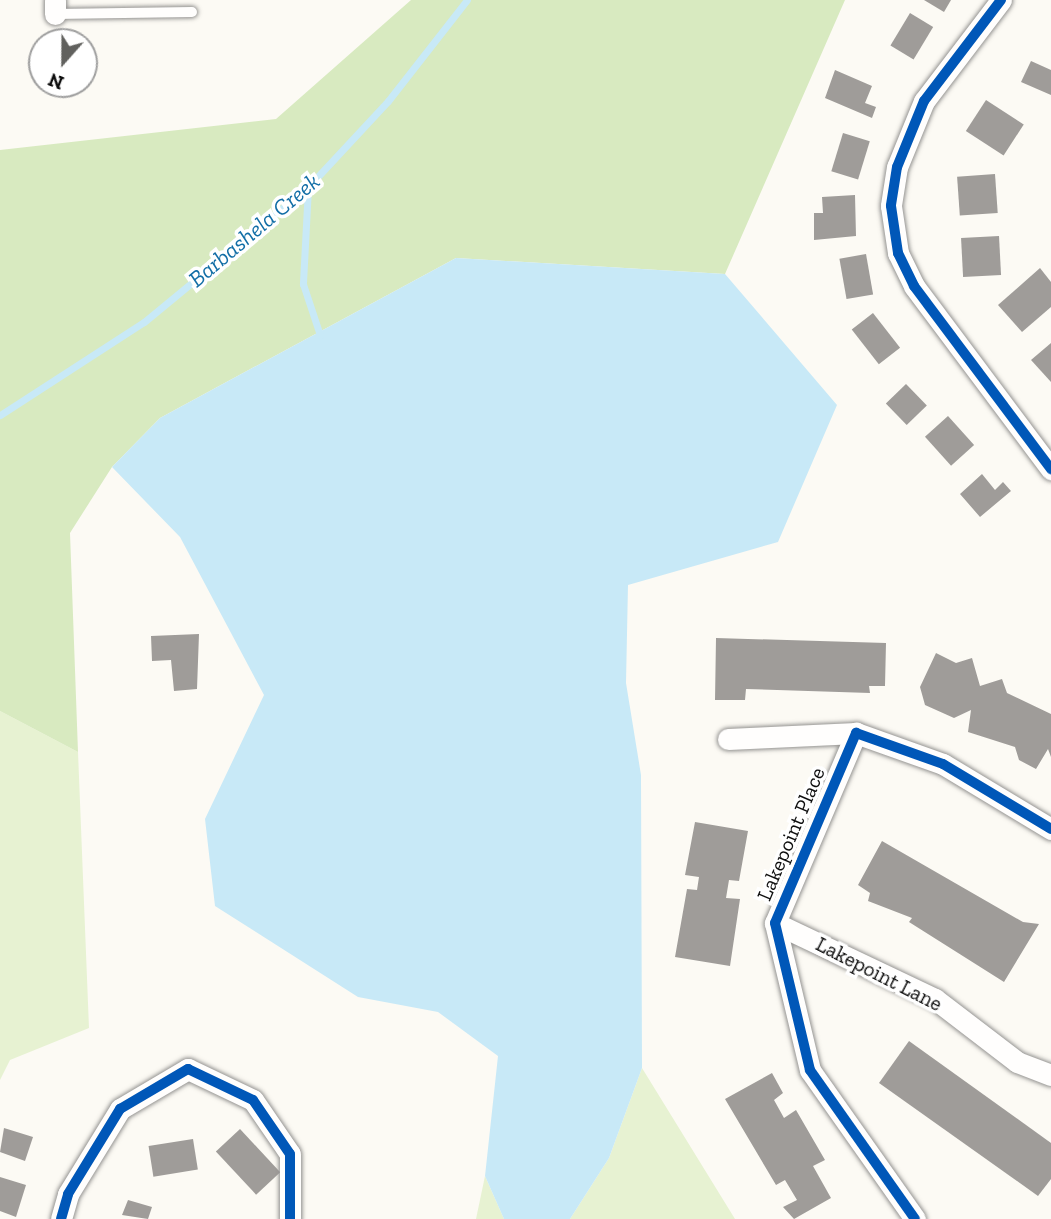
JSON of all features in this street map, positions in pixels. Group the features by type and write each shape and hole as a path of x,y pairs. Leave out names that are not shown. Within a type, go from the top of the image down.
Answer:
{"street":[{"path":"1001,0 924,101 897,167 891,205 898,253 914,286 1051,469"},
{"path":"729,739 856,733 943,764 1051,829"},
{"name":"Lakepoint Place","path":"856,733 775,923 810,1070 915,1219"},
{"name":"Lakepoint Lane","path":"775,923 935,999 1017,1062 1051,1075"},
{"path":"61,1219 68,1194 120,1109 188,1069 253,1100 290,1154 290,1219"}],"lane":[{"path":"55,7 192,12"}],"green space":[{"path":"411,0 845,0 725,274 456,258 160,418 112,467 70,533 78,752 0,711 0,150 276,119"},
{"path":"0,711 78,752 89,1028 10,1060 0,1080"},
{"path":"642,1068 735,1219 570,1219 609,1158"},
{"path":"485,1176 504,1219 476,1219"}],"water":[{"path":"456,258 725,274 837,405 778,542 628,585 626,683 641,775 642,1068 609,1158 570,1219 504,1219 485,1176 498,1056 438,1012 358,997 215,906 205,819 264,695 180,537 112,467 160,418"}],"building":[{"path":"924,0 951,0 944,12"},
{"path":"910,13 933,27 914,59 890,46"},
{"path":"1031,61 1051,70 1051,95 1021,82"},
{"path":"835,70 872,86 865,103 876,107 872,118 825,98"},
{"path":"986,100 1024,125 1004,156 966,131"},
{"path":"843,133 870,141 858,179 831,171"},
{"path":"995,174 998,213 960,216 957,177"},
{"path":"855,195 856,236 814,240 814,213 823,213 822,197"},
{"path":"999,236 1001,275 963,277 961,238"},
{"path":"866,254 873,294 847,299 839,259"},
{"path":"1040,268 1051,282 1051,307 1022,332 998,305"},
{"path":"873,313 900,348 879,364 852,330"},
{"path":"1051,343 1051,382 1031,360"},
{"path":"906,384 927,406 907,425 886,403"},
{"path":"948,416 974,445 951,466 925,437"},
{"path":"982,474 995,490 1003,482 1011,491 980,517 960,494"},
{"path":"199,634 197,689 174,691 171,660 152,661 151,636"},
{"path":"716,638 886,643 885,686 869,686 870,693 746,689 745,700 715,700"},
{"path":"936,653 956,663 972,658 980,686 1002,679 1007,693 1051,714 1051,757 1048,749 1036,769 1019,760 1015,747 968,732 971,710 954,718 925,705 920,687"},
{"path":"695,822 748,831 739,881 729,880 726,898 740,899 730,966 675,957 687,889 697,890 699,877 685,875"},
{"path":"882,841 1023,922 1039,924 1004,982 909,922 912,918 868,901 870,893 858,885"},
{"path":"909,1041 1051,1143 1051,1179 1038,1196 879,1083"},
{"path":"772,1073 783,1093 774,1100 784,1118 796,1110 825,1160 813,1166 831,1198 794,1219 783,1207 797,1200 785,1180 776,1185 725,1099"},
{"path":"4,1128 33,1137 25,1161 0,1152"},
{"path":"240,1129 280,1172 256,1195 216,1152"},
{"path":"193,1139 198,1170 153,1177 149,1146"},
{"path":"0,1177 26,1185 16,1217 0,1211"},
{"path":"128,1200 152,1207 148,1219 122,1215"}],"waterway":[{"name":"Barbashela Creek","path":"0,415 144,322 308,187 388,101 467,0"},
{"path":"308,187 303,284 320,335"}],"cycle path":[{"path":"1001,0 924,101 897,167 891,206 898,253 914,286 1051,469"},
{"path":"915,1219 810,1070 775,923 856,733 943,764 1051,829"},
{"path":"61,1219 68,1194 120,1109 188,1069 253,1100 290,1154 290,1219"}]}
